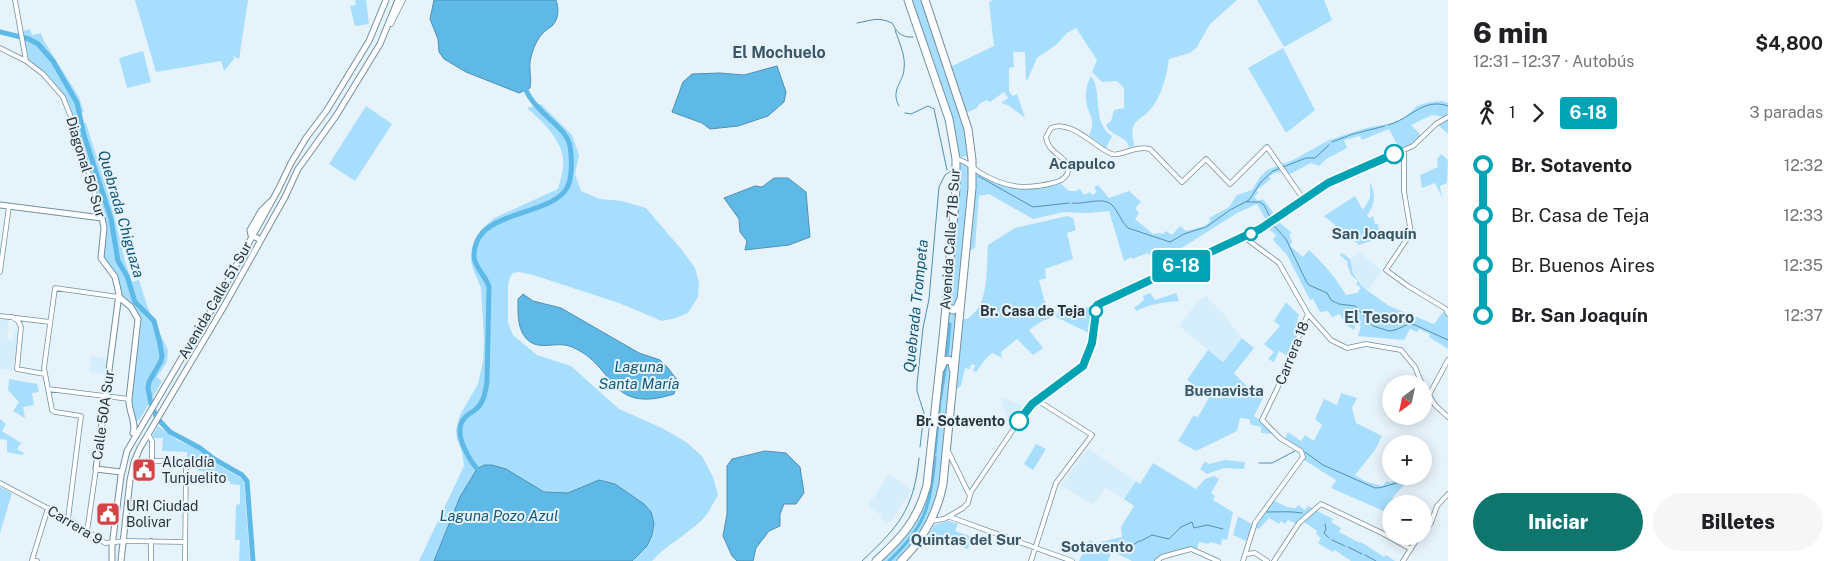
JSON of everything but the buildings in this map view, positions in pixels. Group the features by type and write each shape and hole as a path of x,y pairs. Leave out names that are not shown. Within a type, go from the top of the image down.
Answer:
{"highway":[{"name":"Avenida Calle 71B Sur","path":"876,561 898,541 918,512 926,485 956,189 956,159 949,119 908,0"},
{"name":"Avenida Calle 71B Sur","path":"901,561 919,542 931,521 942,489 972,188 970,139 964,114 925,0"},
{"path":"947,284 948,306 952,310 958,307 962,288"},
{"path":"938,381 942,364 948,360 952,362 953,366 953,382"}],"main road":[{"name":"Avenida Calle 51 Sur","path":"112,561 112,543 121,472 127,451 211,312 252,236 251,228 261,211 274,198 294,156 327,110 375,30 386,0"},
{"name":"Avenida Calle 51 Sur","path":"121,561 131,476 138,453 223,308 285,197 298,169 336,116 386,32 398,0"},
{"path":"0,205 102,218"},
{"name":"Diagonal 50 Sur","path":"102,218 104,228 101,258 115,277 119,297"},
{"path":"252,236 261,240"},
{"path":"119,297 134,310 138,316 139,324 128,399 129,411 135,428 127,451"},
{"name":"Calle 50A Sur","path":"96,469 119,297"},
{"path":"96,469 121,472"}],"street":[{"path":"15,0 26,61"},
{"path":"386,32 403,0"},
{"name":"Diagonal 50 Sur","path":"0,48 26,61 48,78 60,92 73,121 102,218"},
{"path":"931,521 941,520 965,507 970,496 1027,409 1084,364 1092,343 1097,305 1244,237 1272,222 1328,183 1416,144 1436,124 1448,117"},
{"path":"956,159 963,160 995,180 1014,187 1062,180 1066,176 1068,169 1066,162 1052,151 1047,144 1046,137 1048,131 1054,126 1077,132 1110,153 1118,155 1130,150 1147,148 1154,151 1182,182 1206,159 1230,184 1267,147 1304,200"},
{"path":"1404,150 1404,191 1412,233 1386,270 1447,312"},
{"path":"0,272 9,206"},
{"path":"1244,237 1274,259 1280,266 1308,314 1328,338 1341,347 1349,348 1366,344 1401,350 1415,367 1419,375"},
{"path":"68,519 81,416 54,411 45,374 44,368 55,288 119,297"},
{"name":"Carrera 18","path":"1246,554 1255,523 1303,456 1301,451 1281,439 1262,420 1277,390 1308,314"},
{"path":"0,316 50,322"},
{"path":"12,317 18,321 21,327 17,369 45,374"},
{"path":"1432,389 1448,360"},
{"path":"48,388 128,399"},
{"path":"1031,561 1056,483 1092,435 1037,400"},
{"path":"1432,400 1448,417"},
{"path":"148,434 152,441 152,461 186,461 185,561"},
{"path":"947,449 970,496"},
{"name":"Calle 50A Sur","path":"87,532 96,469"},
{"name":"Carrera 9","path":"0,483 68,519 104,542 185,542"},
{"path":"1432,520 1437,506 1448,494"},
{"path":"1274,561 1300,521 1321,504 1411,549"},
{"path":"35,560 48,508"},
{"path":"950,516 1072,561"},
{"path":"151,541 151,561"},
{"path":"1403,561 1413,545"},
{"path":"1159,559 1191,549 1218,561"},
{"path":"1243,561 1246,554 1255,553 1267,561"}],"shaded area":[{"path":"135,0 248,0 239,59 233,56 234,59 224,71 221,61 156,72"},
{"path":"355,0 366,0 369,24 355,26 350,6 356,5"},
{"path":"910,0 923,0 961,112 969,151 965,156 961,157 958,154"},
{"path":"993,0 1237,0 1210,24 1197,47 1190,53 1169,59 1165,79 1157,100 1147,113 1134,124 1132,131 1134,146 1129,147 1125,140 1111,132 1106,125 1111,121 1114,110 1124,108 1124,88 1117,81 1102,82 1092,72 1097,60 1076,28 1067,33 1057,44 1037,58 1027,81 1025,52 1013,52 1014,67 1009,68 1009,91 1013,96 1017,94 1025,118 1008,105 1001,103 1008,98 1004,92 990,102 987,100 979,104 977,108 966,113 950,67 994,46 989,2"},
{"path":"1257,0 1324,0 1332,20 1284,47"},
{"path":"30,29 32,35 41,33 44,41 79,97 84,112 81,113 83,123 86,123 112,206 132,282 139,280 148,308 168,350 167,362 157,377 162,381 140,419 136,421 132,412 131,401 141,318 137,311 121,298 120,290 103,259 106,224 62,93 55,84 29,61 22,31"},
{"path":"1283,48 1315,110 1286,133 1248,68"},
{"path":"143,51 151,82 127,88 119,58"},
{"path":"1091,76 1096,89 1099,115 1106,130 1112,136 1106,148 1089,136 1092,121 1087,106 1086,94"},
{"path":"1443,101 1448,103 1448,134 1436,123 1444,117 1432,115 1411,125 1422,136 1400,150 1389,129 1362,140 1360,136 1344,140 1347,148 1326,159 1319,166 1311,163 1290,174 1285,170 1269,176 1271,179 1257,190 1258,193 1254,197 1258,201 1263,199 1276,216 1267,222 1257,204 1237,213 1180,249 1182,256 1175,259 1172,256 1156,254 1150,256 1148,253 1132,259 1131,257 1124,261 1109,211 1088,213 1064,212 1033,219 989,194 979,196 975,248 968,251 975,173 1012,188 1028,188 1060,183 1069,191 1080,189 1084,195 1090,192 1092,195 1097,192 1094,187 1098,185 1109,198 1129,191 1141,202 1135,208 1139,213 1135,219 1153,234 1163,234 1166,231 1172,235 1180,226 1186,231 1205,226 1210,221 1209,218 1229,207 1237,195 1252,190 1267,170 1293,160 1329,140 1366,128 1392,123 1405,117 1417,106"},
{"path":"541,104 572,135 579,155 575,174 581,191 600,199 622,201 646,208 695,268 699,283 698,297 688,313 662,321 619,303 533,275 519,272 513,273 508,285 508,323 513,335 537,355 571,366 619,409 662,428 686,442 702,456 713,477 718,495 701,521 663,550 652,561 419,561 464,466 456,430 460,415 478,384 483,361 484,340 481,288 471,260 474,247 480,231 494,218 558,189 563,169 561,149 552,133 527,108"},
{"path":"366,106 392,124 355,181 329,164"},
{"path":"1441,154 1448,160 1447,183 1440,186 1442,197 1435,183 1422,188 1420,175 1438,167 1437,159"},
{"path":"959,163 965,164 970,169 970,178 957,304 955,308 949,303"},
{"path":"1370,182 1374,199 1367,215 1369,218 1373,216 1375,224 1378,224 1380,238 1359,245 1324,216 1355,196 1363,210 1370,198"},
{"path":"1067,216 1073,218 1076,230 1067,233 1073,259 1045,269 1046,278 1039,280 1047,310 1055,310 1051,318 1042,321 1029,330 1043,348 1033,355 1017,339 1001,352 1002,358 992,353 976,372 973,371 975,365 971,364 970,369 965,368 961,386 956,389 956,398 954,398 963,319 967,319 980,305 987,275 988,245 1015,228"},
{"path":"1280,223 1292,233 1289,234 1292,242 1290,246 1303,257 1309,250 1329,271 1346,295 1357,293 1361,288 1356,284 1358,281 1351,275 1348,262 1340,255 1342,253 1350,259 1353,273 1361,285 1389,306 1434,324 1443,312 1446,313 1448,318 1448,349 1429,337 1430,334 1419,329 1417,332 1410,329 1404,340 1358,336 1361,326 1356,324 1354,330 1345,324 1340,314 1332,317 1328,311 1320,312 1313,299 1310,300 1287,255 1273,240 1276,235 1267,228"},
{"path":"1359,251 1382,271 1368,290 1361,285 1350,265 1350,259"},
{"path":"1150,293 1155,300 1176,293 1179,301 1152,305 1137,311 1134,308 1144,300 1143,296"},
{"path":"1206,296 1223,313 1242,338 1223,362 1179,326 1197,302"},
{"path":"1286,302 1299,315 1297,321 1301,323 1288,356 1279,351 1274,362 1268,359 1274,352 1264,344 1280,326 1274,321"},
{"path":"1094,307 1091,334 1056,317 1059,310"},
{"path":"947,310 957,311 953,360 943,360"},
{"path":"0,320 9,320 7,339 13,340 15,329 19,330 13,371 0,369"},
{"path":"1242,338 1254,348 1234,373 1252,392 1263,398 1254,416 1275,434 1261,433 1261,427 1251,425 1249,419 1240,418 1237,431 1196,451 1178,441 1193,416 1198,417 1210,396 1187,380 1208,350 1223,362"},
{"path":"91,356 108,358 106,375 89,372"},
{"path":"944,362 951,365 942,479 937,501 917,541 898,561 879,561 921,511"},
{"path":"9,379 37,384 39,392 32,393 34,405 23,407 25,418 13,411 19,402 8,390"},
{"path":"1341,393 1357,398 1352,408 1356,423 1382,436 1375,450 1355,475 1365,481 1382,486 1404,485 1395,495 1382,495 1382,510 1331,488 1336,480 1304,460 1302,451 1285,439 1288,432 1301,441 1305,435 1314,441 1322,425 1315,419 1324,399 1337,405"},
{"path":"1002,398 1024,406 1015,422 1012,417 1008,418 1001,402"},
{"path":"0,419 6,424 2,431 21,443 17,449 24,453 23,455 7,452 7,440 0,439"},
{"path":"158,426 177,440 198,449 208,459 244,480 250,561 239,561 240,540 235,540 236,505 240,504 240,485 230,484 230,481 212,480 212,472 198,471 198,459 187,459 187,452 162,451 163,438 154,438 152,436"},
{"path":"1036,444 1046,449 1033,470 1024,464"},
{"path":"1088,448 1136,481 1124,499 1106,488 1093,505 1061,485"},
{"path":"1225,460 1245,462 1244,469 1224,468 1207,474 1200,469 1205,461 1209,464"},
{"path":"1153,463 1196,489 1205,479 1214,476 1219,479 1211,493 1215,496 1213,500 1233,512 1227,540 1222,539 1221,545 1199,542 1197,549 1174,551 1155,561 1132,561 1112,551 1108,561 1079,561 1090,540 1096,543 1122,537 1121,527 1134,506 1124,499 1136,481 1140,484"},
{"path":"889,474 912,490 891,522 888,523 880,518 881,515 868,506"},
{"path":"0,487 12,493 0,533"},
{"path":"1273,500 1287,507 1296,508 1298,505 1305,510 1308,506 1333,519 1331,522 1341,528 1339,532 1361,542 1384,557 1386,555 1395,561 1351,561 1335,550 1333,552 1318,543 1321,538 1316,534 1317,531 1303,521 1299,525 1288,520 1285,524 1281,521 1279,524 1269,518 1259,529 1255,527"},
{"path":"1238,516 1253,525 1246,541 1233,535"},
{"path":"949,521 958,524 955,531 972,537 968,549 929,535 934,525"}],"water":[{"path":"434,0 556,0 558,10 556,20 539,38 532,54 530,61 530,88 519,93 466,72 444,59 439,52 438,39 430,19"},
{"path":"777,66 786,92 784,102 768,116 738,126 710,129 702,123 672,112 683,82 692,74 720,73 744,75"},
{"path":"774,178 788,178 806,192 810,237 789,245 745,250 747,241 740,232 739,219 724,198 755,186 762,187"},
{"name":"Laguna Santa María","path":"523,294 533,301 561,308 639,353 660,360 678,381 674,394 652,399 636,398 624,393 615,386 587,355 572,347 566,345 541,345 530,342 522,333 518,319 518,299"},
{"path":"765,451 786,453 800,467 804,493 796,504 784,504 780,514 780,526 769,531 756,548 753,561 737,561 732,556 723,536 727,514 727,466 732,459"},
{"name":"Laguna Pozo Azul","path":"484,465 506,469 544,492 568,493 599,480 615,484 644,504 651,512 654,523 652,535 647,546 632,561 434,561 460,497 477,469"}],"waterway":[{"path":"857,23 874,20 887,21 892,23 902,35 913,37"},
{"path":"895,30 904,59 903,74 896,91 899,106"},
{"name":"Quebrada Chiguaza","path":"0,32 29,39 38,44 53,61 77,103 84,135 111,219 118,261 127,276 135,302 154,321 160,344 161,361 149,382 148,388 151,404 157,418 170,432 200,448 214,459 242,475 247,481 253,561"},
{"path":"480,472 464,448 460,433 460,426 464,418 475,410 482,401 487,382 489,287 475,261 477,242 485,231 497,223 555,200 568,187 571,176 571,157 568,140 561,129 532,101 524,86"},
{"name":"Quebrada Trompeta","path":"1388,125 1424,106 1431,104 1448,106"},
{"path":"905,113 911,114 928,106 934,109 947,170"},
{"name":"Quebrada Trompeta","path":"1332,142 1353,134 1385,126"},
{"name":"Quebrada Trompeta","path":"1072,203 1108,202 1128,228 1170,242 1184,234 1206,227 1230,210 1249,200 1261,182 1273,171 1306,158 1315,158 1329,145"},
{"name":"Quebrada Trompeta","path":"920,447 924,413 917,391 917,384 923,328 929,299 939,187 945,175 951,171"},
{"name":"Quebrada Trompeta","path":"978,176 1033,207 1069,203"},
{"path":"1247,202 1260,202 1264,205 1275,227 1286,239 1309,285 1327,293 1331,300 1339,304 1355,306 1373,326 1389,331 1409,324 1415,325 1448,340"},
{"path":"947,356 950,324"},
{"path":"935,453 946,365"},
{"path":"1259,463 1272,463 1295,451"},
{"path":"1305,452 1323,465 1375,488 1390,485"},
{"path":"889,561 911,537 924,515 931,489 935,457"},
{"path":"862,561 895,527 902,516 913,491 919,458"},
{"path":"1267,512 1302,513"},
{"path":"1106,545 1132,546 1152,535 1169,539 1181,527 1192,522 1194,528 1207,525 1223,529"},
{"path":"1325,524 1326,529 1324,533 1329,538"},
{"path":"1332,540 1345,546"},
{"path":"1348,547 1362,554"},
{"path":"1365,555 1376,561"}],"bus line":[{"name":"6-18","path":"1019,421 1032,404 1083,366 1092,343 1097,305 1260,229 1328,183 1394,154"}],"place":[{"name":"Br. Casa de Teja","path":"1096,311"},
{"name":"Br. Sotavento","path":"1019,421"},
{"name":"Alcaldía Tunjuelito","path":"144,470"},
{"name":"URI Ciudad Bolivar","path":"108,514"}],"district":[{"name":"El Mochuelo","path":"779,52"},
{"name":"Acapulco","path":"1082,164"},
{"name":"San Joaquín","path":"1374,234"},
{"name":"El Tesoro","path":"1379,317"},
{"name":"Buenavista","path":"1224,391"},
{"name":"Quintas del Sur","path":"966,540"},
{"name":"Sotavento","path":"1097,547"}]}
